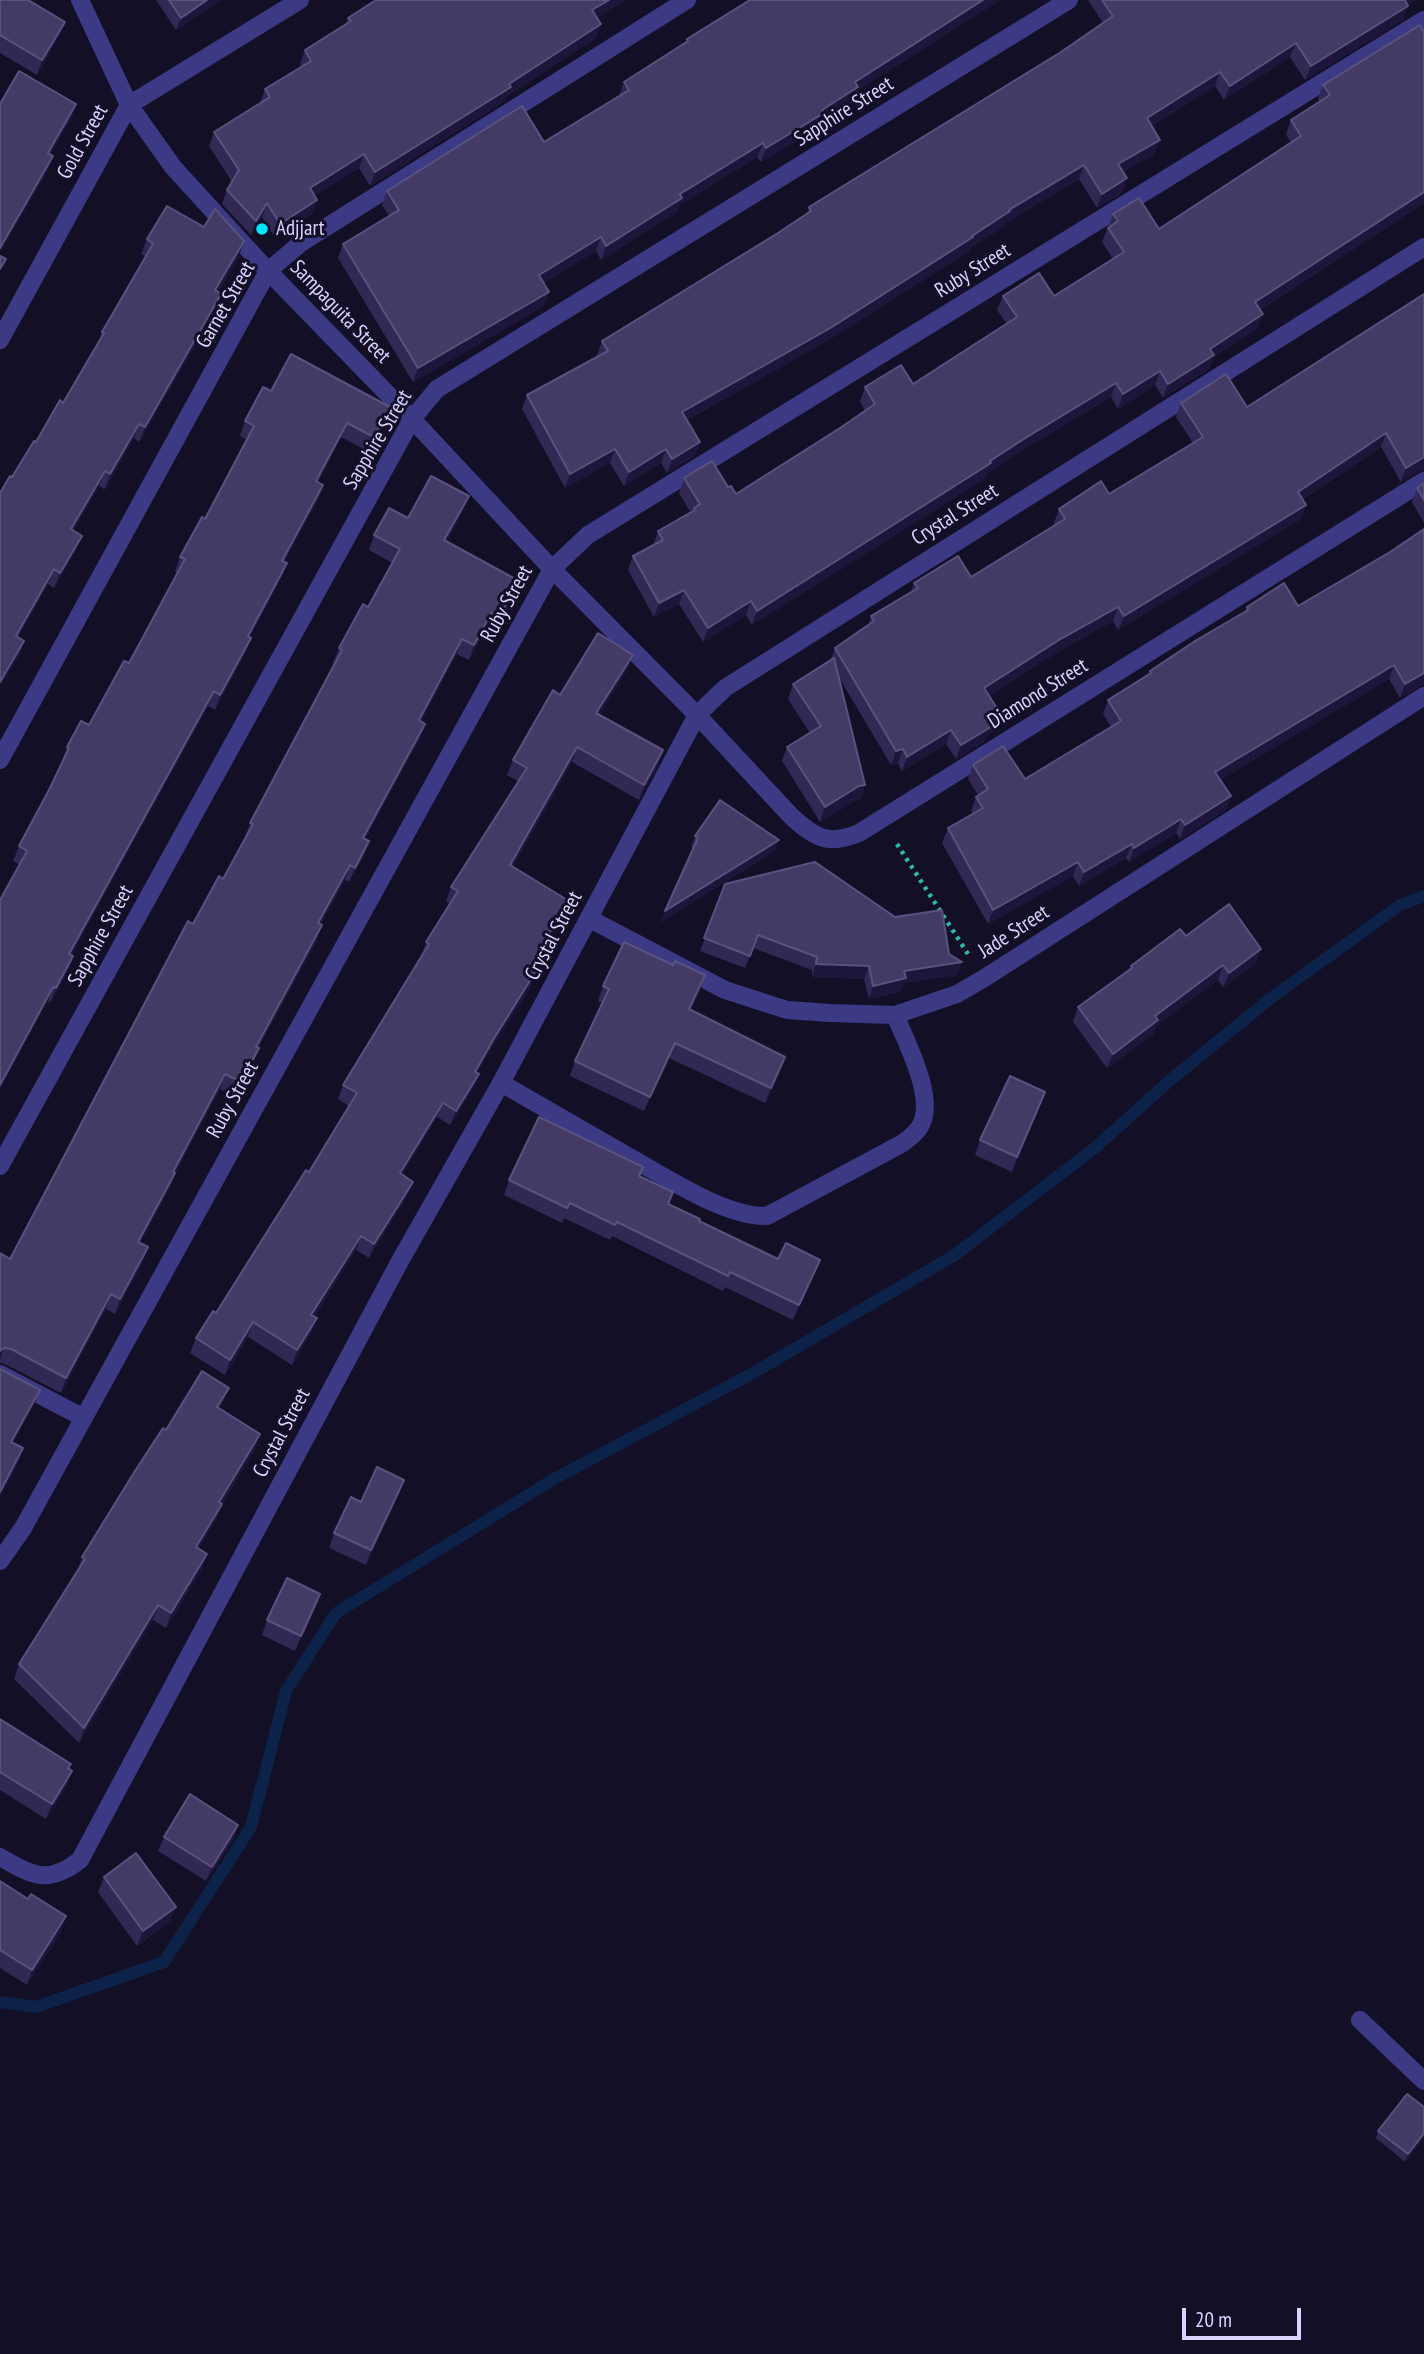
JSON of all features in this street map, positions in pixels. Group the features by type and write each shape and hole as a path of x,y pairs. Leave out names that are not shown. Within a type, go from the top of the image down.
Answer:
{"street":[{"name":"Sampaguita Street","path":"80,0 129,104 173,167 268,271 412,419 552,569 697,715"},
{"name":"Gold Street","path":"0,340 129,104 300,0"},
{"name":"Garnet Street","path":"0,760 268,271 301,243 687,0"},
{"name":"Sapphire Street","path":"0,1166 412,419 437,389 1069,0"},
{"name":"Ruby Street","path":"0,1561 23,1528 552,569 588,535 1424,20"},
{"name":"Crystal Street","path":"0,1857 31,1874 50,1877 65,1872 80,1860 394,1273 590,919 697,715 724,688 1424,247"},
{"name":"Diamond Street","path":"697,715 808,831 825,839 840,841 859,833 1424,481"},
{"name":"Jade Street","path":"590,919 725,989 787,1010 895,1015 957,994 983,979 1424,696"},
{"path":"500,1083 688,1189 738,1213 753,1217 767,1216 903,1143 920,1128 926,1106 921,1081 895,1015"},
{"path":"0,1374 84,1418"},
{"path":"1360,2020 1424,2081"}],"path":[{"path":"881,819 983,979"}],"building":[{"path":"0,0 28,0 65,22 42,60 0,35"},
{"path":"169,0 207,0 181,18"},
{"path":"376,0 609,0 592,10 601,24 509,84 511,87 375,172 364,154 310,188 317,200 280,224 267,203 256,221 227,190 239,170 214,132 270,97 265,89 311,61 305,50 351,21 348,18"},
{"path":"750,0 983,0 855,82 858,87 822,110 824,113 766,148 763,143 680,194 682,198 606,246 601,237 539,275 549,292 418,368 343,244 399,210 387,191 522,106 544,142 629,90 624,82"},
{"path":"1102,0 1405,0 1408,6 1311,66 1296,43 1230,86 1220,72 1147,118 1160,140 1118,164 1127,178 1102,194 1084,165 1009,210 973,237 832,327 682,412 700,442 672,459 666,449 629,472 615,449 570,474 527,395 608,351 602,341 778,233 811,211 809,207 1061,52 1113,16"},
{"path":"1420,25 1424,32 1424,192 1255,302 1263,314 1210,349 1214,355 1168,384 1160,371 1123,394 1116,383 1027,437 990,461 991,463 757,611 751,601 708,628 684,590 659,603 633,556 663,540 658,531 695,510 700,504 684,478 712,461 728,487 731,486 736,494 875,404 865,387 901,365 913,384 1017,317 1003,296 1039,273 1054,296 1124,252 1108,228 1118,221 1113,214 1139,198 1159,229 1301,136 1291,120 1330,95 1323,85"},
{"path":"19,71 76,104 48,153 53,156 0,248 0,104"},
{"path":"167,206 204,227 215,209 244,241 215,290 221,294 145,427 139,424 110,474 105,471 71,529 82,536 60,573 54,569 16,636 24,641 0,682 0,493 34,441 36,442 60,400 63,403 104,333 102,332 153,244 147,239"},
{"path":"0,256 6,259 0,269"},
{"path":"1424,294 1424,457 1406,468 1386,433 1298,492 1306,505 1124,616 1118,607 1059,640 984,688 1002,716 989,724 991,727 961,745 951,730 907,757 903,749 896,751 835,648 874,621 871,616 918,588 914,583 958,556 971,577 1065,519 1059,509 1101,481 1109,494 1203,437 1181,403 1226,374 1247,407"},
{"path":"291,354 390,407 374,437 347,423 316,481 323,485 282,561 287,563 248,636 251,638 220,695 214,691 69,954 73,956 56,988 53,987 0,1085 0,900 27,851 19,846 81,721 89,725 124,661 129,663 185,559 180,557 202,517 205,519 254,426 245,421 263,387 271,391"},
{"path":"431,476 469,496 444,540 519,581 499,617 491,613 474,645 462,639 419,720 425,724 363,838 369,841 355,868 350,865 318,923 322,925 256,1047 259,1048 241,1082 225,1074 173,1172 175,1173 138,1242 148,1247 120,1299 111,1294 66,1378 11,1349 4,1348 0,1351 0,1253 10,1259 188,921 193,924 219,876 223,879 342,650 339,648 363,604 368,607 400,549 374,535 389,508 408,518"},
{"path":"1424,483 1424,500 1417,488"},
{"path":"1424,529 1424,673 1405,684 1394,665 1215,772 1231,796 1185,825 1181,819 1134,848 1132,844 1084,872 1078,862 993,910 948,828 983,808 976,797 988,789 973,765 1003,746 1025,779 1121,721 1108,700 1195,641 1248,610 1247,607 1284,583 1298,606"},
{"path":"598,633 633,655 596,713 663,750 644,785 577,747 510,865 569,901 529,967 536,971 475,1072 479,1074 456,1111 443,1103 400,1173 413,1182 374,1244 361,1236 311,1315 317,1318 297,1350 253,1322 230,1360 196,1338 213,1311 216,1313 306,1170 309,1172 357,1093 343,1085 458,891 451,887 527,768 513,760 553,690 560,695"},
{"path":"834,658 865,785 825,807 787,747 821,726 793,684"},
{"path":"720,800 779,840 665,911 698,838 695,836"},
{"path":"815,862 895,917 942,910 949,954 962,962 904,971 906,978 873,986 869,966 816,964 817,957 758,935 750,956 704,938 725,884"},
{"path":"1229,904 1261,949 1229,973 1223,965 1155,1016 1158,1020 1113,1054 1078,1007 1180,929 1186,936"},
{"path":"624,942 673,965 675,961 705,975 689,1009 785,1057 771,1088 675,1043 650,1097 575,1061 609,989 603,986"},
{"path":"1010,1076 1045,1092 1017,1157 980,1140"},
{"path":"539,1117 643,1167 639,1176 673,1192 668,1204 700,1219 699,1221 778,1259 786,1243 820,1260 799,1305 730,1272 728,1276 617,1222 615,1225 570,1203 567,1208 509,1180"},
{"path":"0,1369 40,1390 11,1442 23,1448 0,1492"},
{"path":"202,1371 229,1388 217,1407 260,1434 219,1502 222,1504 196,1547 207,1554 171,1613 158,1605 84,1728 19,1664 85,1559 82,1557 135,1471 163,1428 166,1430"},
{"path":"377,1467 404,1480 371,1550 334,1533 351,1497 361,1502"},
{"path":"287,1578 320,1594 301,1636 267,1620"},
{"path":"0,1719 71,1764 68,1768 72,1771 52,1804 0,1772"},
{"path":"190,1794 238,1825 212,1867 164,1837"},
{"path":"136,1853 176,1907 143,1931 104,1877"},
{"path":"0,1881 28,1899 31,1894 66,1916 32,1970 0,1950"},
{"path":"1407,2094 1424,2107 1424,2133 1408,2154 1378,2131"}],"waterway":[{"path":"0,2002 36,2007 164,1962 251,1827 286,1691 336,1613 554,1479 753,1373 955,1255 1096,1147 1168,1082 1271,998 1400,905 1424,896"}],"place":[{"name":"Adjjart","path":"262,229"}]}
